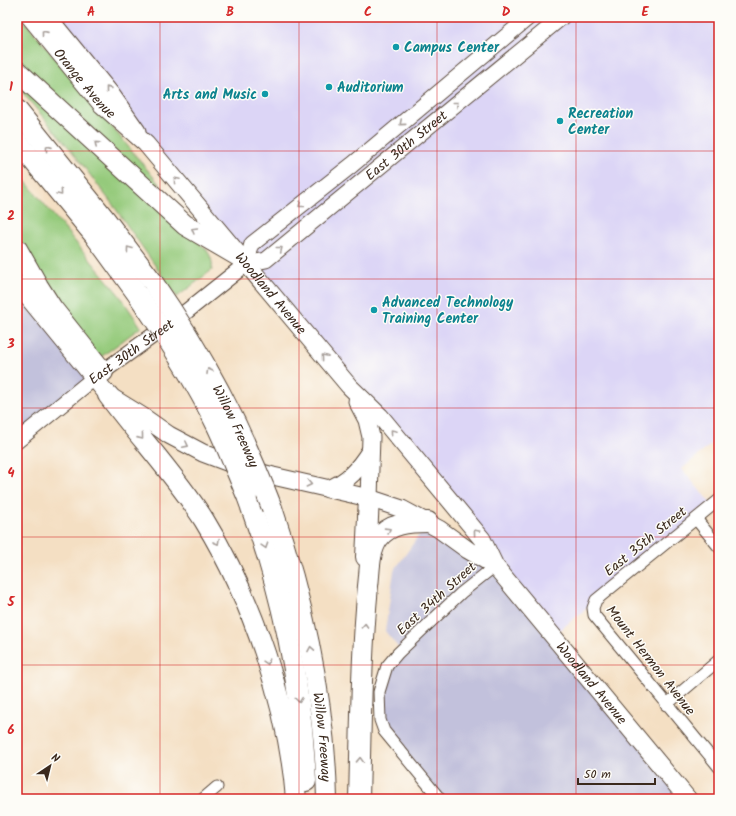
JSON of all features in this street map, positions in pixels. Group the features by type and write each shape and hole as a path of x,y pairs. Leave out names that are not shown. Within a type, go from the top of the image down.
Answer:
{"highway":[{"path":"17,71 185,225 243,261"},
{"name":"Willow Freeway","path":"17,110 105,219 171,308 212,376 246,442 272,508 292,571 310,644 321,718 327,799"},
{"name":"Willow Freeway","path":"17,142 95,236 138,295 176,353 217,425 247,496 270,565 289,640 301,714 305,752 307,788 306,799"},
{"path":"17,249 52,308 99,375"},
{"path":"108,395 194,505 230,567 252,620 276,691 284,720 291,756 296,799"},
{"path":"359,799 369,498"},
{"path":"366,604 372,555 378,538 386,531 396,526 410,522 428,522"}],"main road":[{"name":"Orange Avenue","path":"30,17 102,105 146,144"},
{"name":"Woodland Avenue","path":"49,17 112,94 146,144 243,261 350,386 380,416 482,539 495,566 688,799"},
{"name":"East 30th Street","path":"17,441 99,375 186,311 243,261 252,244 352,165 529,17"},
{"name":"East 30th Street","path":"243,261 266,260 562,17"},
{"path":"17,284 99,375 142,416"},
{"name":"Woodland Avenue","path":"99,375 108,395 169,435 220,460 256,472 369,498 402,509 428,522 468,550 495,566"},
{"path":"350,386 367,420 371,437 369,498"},
{"path":"328,488 339,485 352,475 370,451"}],"street":[{"name":"East 35th Street","path":"593,608 596,600 696,519 717,506"},
{"path":"696,519 719,548"},
{"name":"East 34th Street","path":"440,799 384,731 380,720 379,692 387,666 398,653 461,593 495,566"},
{"name":"Mount Hermon Avenue","path":"593,608 594,615 666,705 719,767"},
{"path":"666,705 719,660"},
{"path":"203,799 217,787"}],"shaded area":[{"path":"49,17 719,17 719,438 682,469 712,505 553,636"},
{"path":"17,284 94,378 17,441"},
{"path":"428,522 495,566 688,799 433,799 380,720 379,692 401,651 385,631 394,571"}],"green space":[{"path":"17,17 21,17 160,185 156,189 17,58"},
{"path":"17,77 206,249 211,259 212,270 177,297 113,205 71,150 17,86"},
{"path":"17,171 120,296 141,327 101,357 96,356 17,240"}],"place":[{"name":"Campus Center","path":"396,47"},
{"name":"Auditorium","path":"329,87"},
{"name":"Arts and Music","path":"265,94"},
{"name":"Recreation Center","path":"560,121"},
{"name":"Advanced Technology Training Center","path":"374,310"}]}
